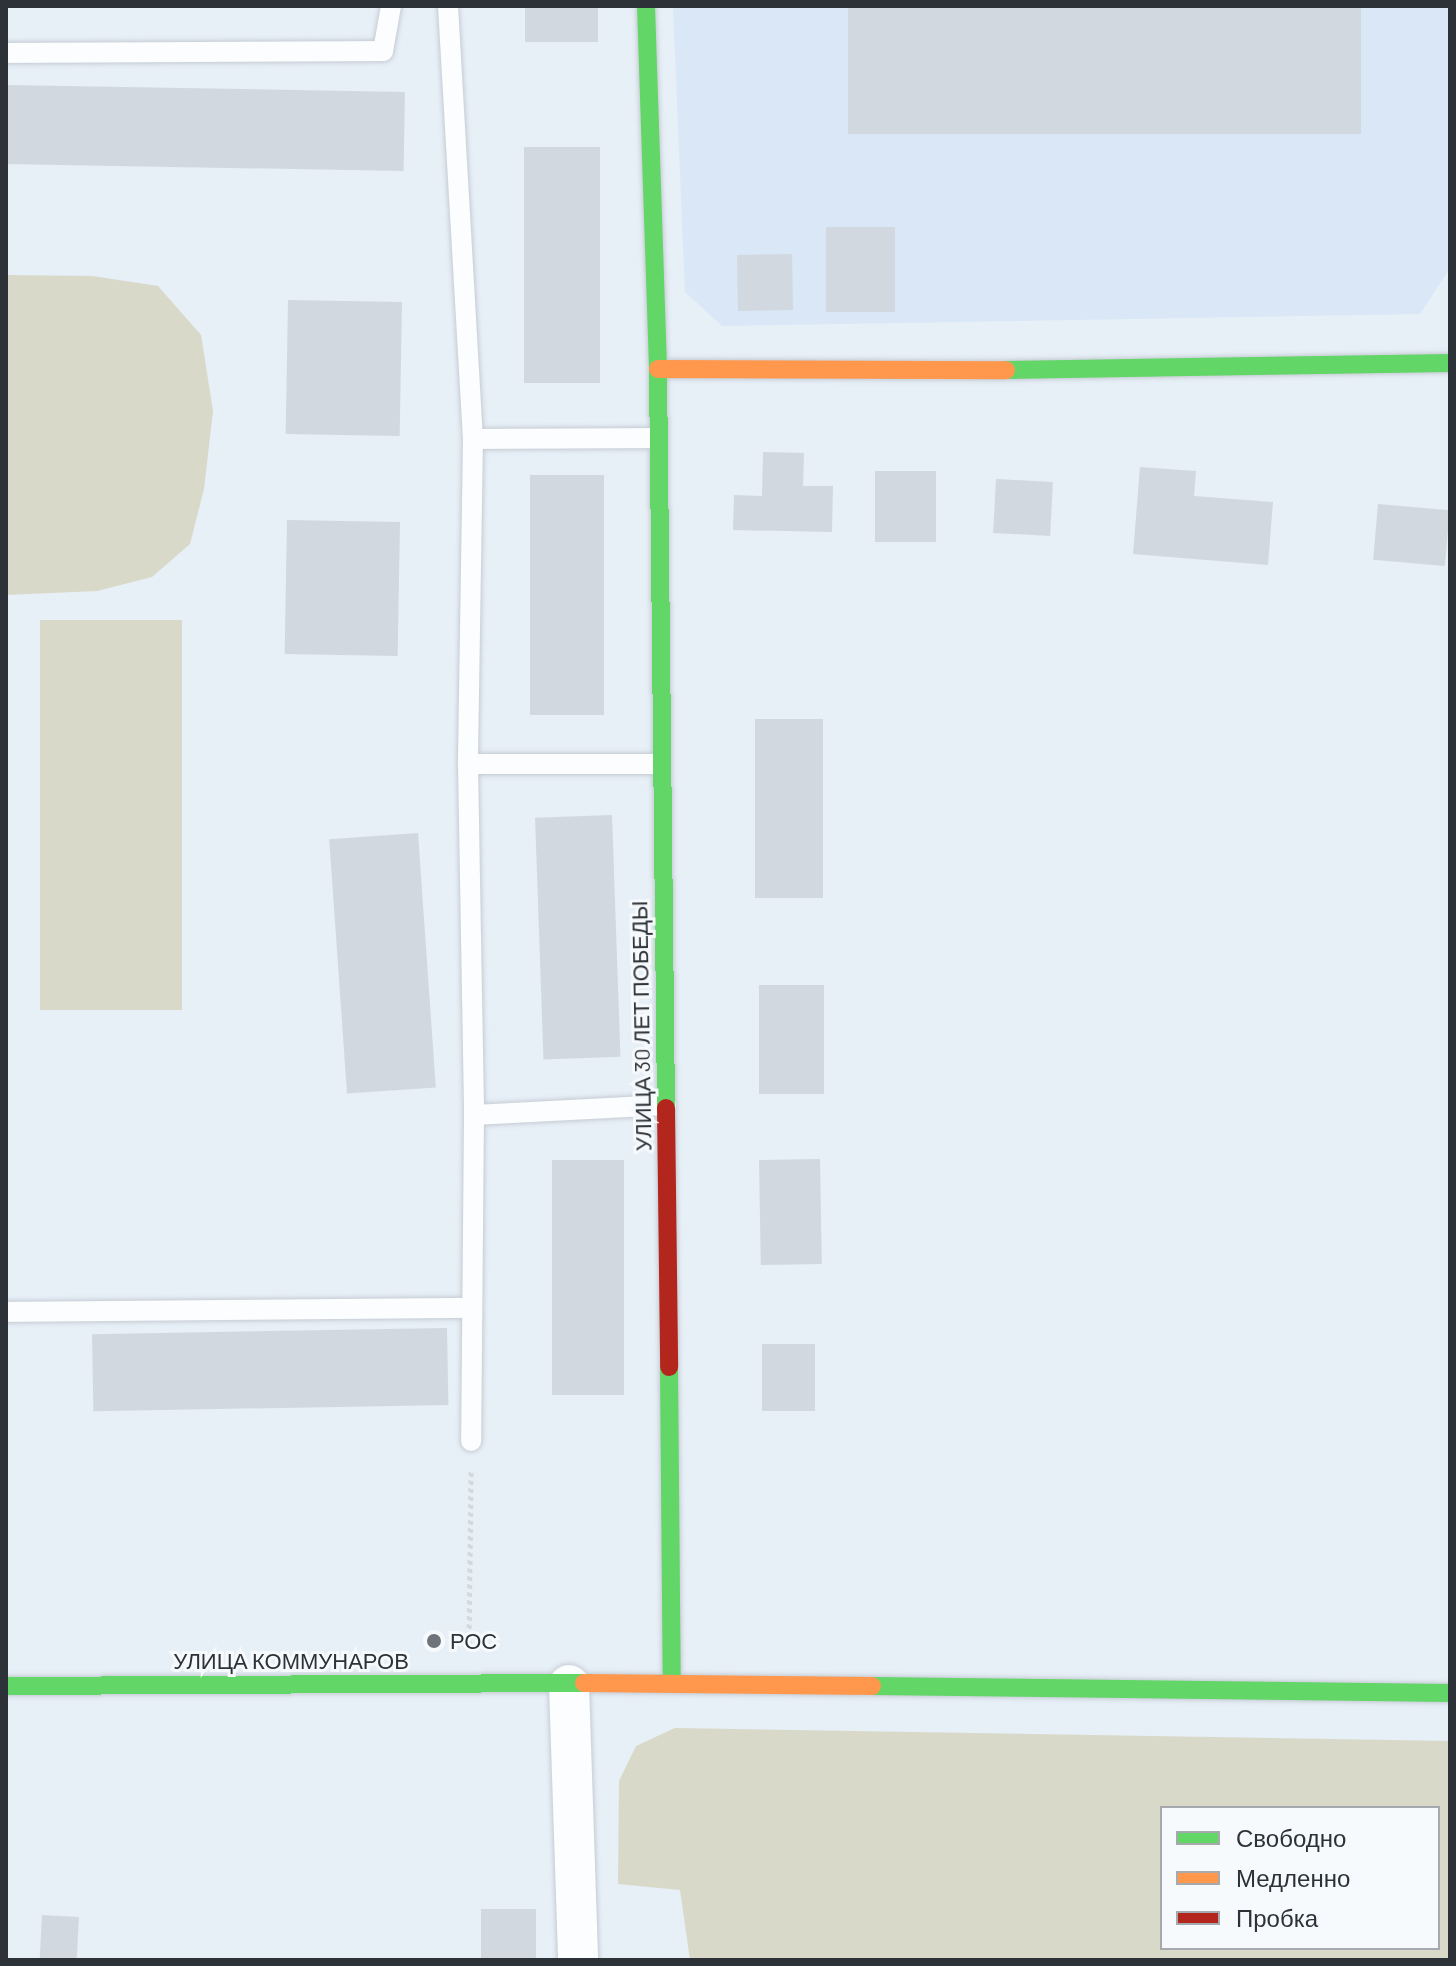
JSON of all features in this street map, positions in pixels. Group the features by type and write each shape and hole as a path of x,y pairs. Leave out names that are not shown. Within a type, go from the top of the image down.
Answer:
{"street":[{"name":"УЛИЦА 30 ЛЕТ ПОБЕДЫ","path":"646,6 658,369 656,438 672,1683"},
{"path":"658,369 939,371 1450,363"},
{"name":"УЛИЦА КОММУНАРОВ","path":"6,1686 672,1683 1450,1693"},
{"path":"569,1685 578,1960"}],"lane":[{"path":"6,53 383,51 391,6"},
{"path":"448,6 473,439 468,764 474,1115 471,1441"},
{"path":"473,439 656,438"},
{"path":"468,764 660,764"},
{"path":"474,1115 666,1105"},
{"path":"6,1312 470,1308"}],"path":[{"path":"468,1685 471,1441"}],"shaded area":[{"path":"673,6 1450,6 1450,268 1420,314 722,326 685,292"}],"green space":[{"path":"6,275 92,276 158,286 201,335 213,411 204,489 190,544 152,577 97,591 6,595"},
{"path":"40,620 182,620 182,1010 40,1010"},
{"path":"675,1728 1450,1741 1450,1960 690,1960 680,1890 618,1884 619,1781 636,1746"}],"building":[{"path":"525,6 598,6 598,42 525,42"},
{"path":"848,6 1361,6 1361,134 848,134"},
{"path":"6,85 405,92 404,171 6,164"},
{"path":"524,147 600,147 600,383 524,383"},
{"path":"826,227 895,227 895,312 826,312"},
{"path":"792,254 793,310 738,311 737,255"},
{"path":"288,300 402,302 400,436 286,434"},
{"path":"763,452 804,453 803,486 833,486 832,532 733,530 734,495 762,496"},
{"path":"1140,467 1196,471 1194,496 1273,502 1268,565 1133,554"},
{"path":"875,471 936,471 936,542 875,542"},
{"path":"530,475 604,475 604,715 530,715"},
{"path":"996,479 1053,482 1050,536 993,533"},
{"path":"1378,504 1450,510 1445,566 1373,560"},
{"path":"287,520 400,522 398,656 285,654"},
{"path":"755,719 823,719 823,898 755,898"},
{"path":"612,815 620,1057 543,1060 535,818"},
{"path":"418,833 436,1087 347,1094 329,839"},
{"path":"759,985 824,985 824,1094 759,1094"},
{"path":"820,1159 822,1264 761,1265 759,1160"},
{"path":"552,1160 624,1160 624,1395 552,1395"},
{"path":"447,1328 448,1405 93,1411 92,1334"},
{"path":"762,1344 815,1344 815,1411 762,1411"},
{"path":"481,1909 536,1909 536,1960 481,1960"},
{"path":"42,1915 79,1917 77,1960 40,1960"}],"traffic: fast":[{"path":"646,6 658,369 666,1108"},
{"path":"1006,370 1450,363"},
{"path":"669,1367 672,1683"},
{"path":"6,1686 584,1683"},
{"path":"872,1686 1450,1693"}],"traffic: slow":[{"path":"658,369 1006,370"},
{"path":"584,1683 872,1686"}],"traffic: jam":[{"path":"666,1108 669,1367"}],"place":[{"name":"РОС","path":"434,1641"}]}
